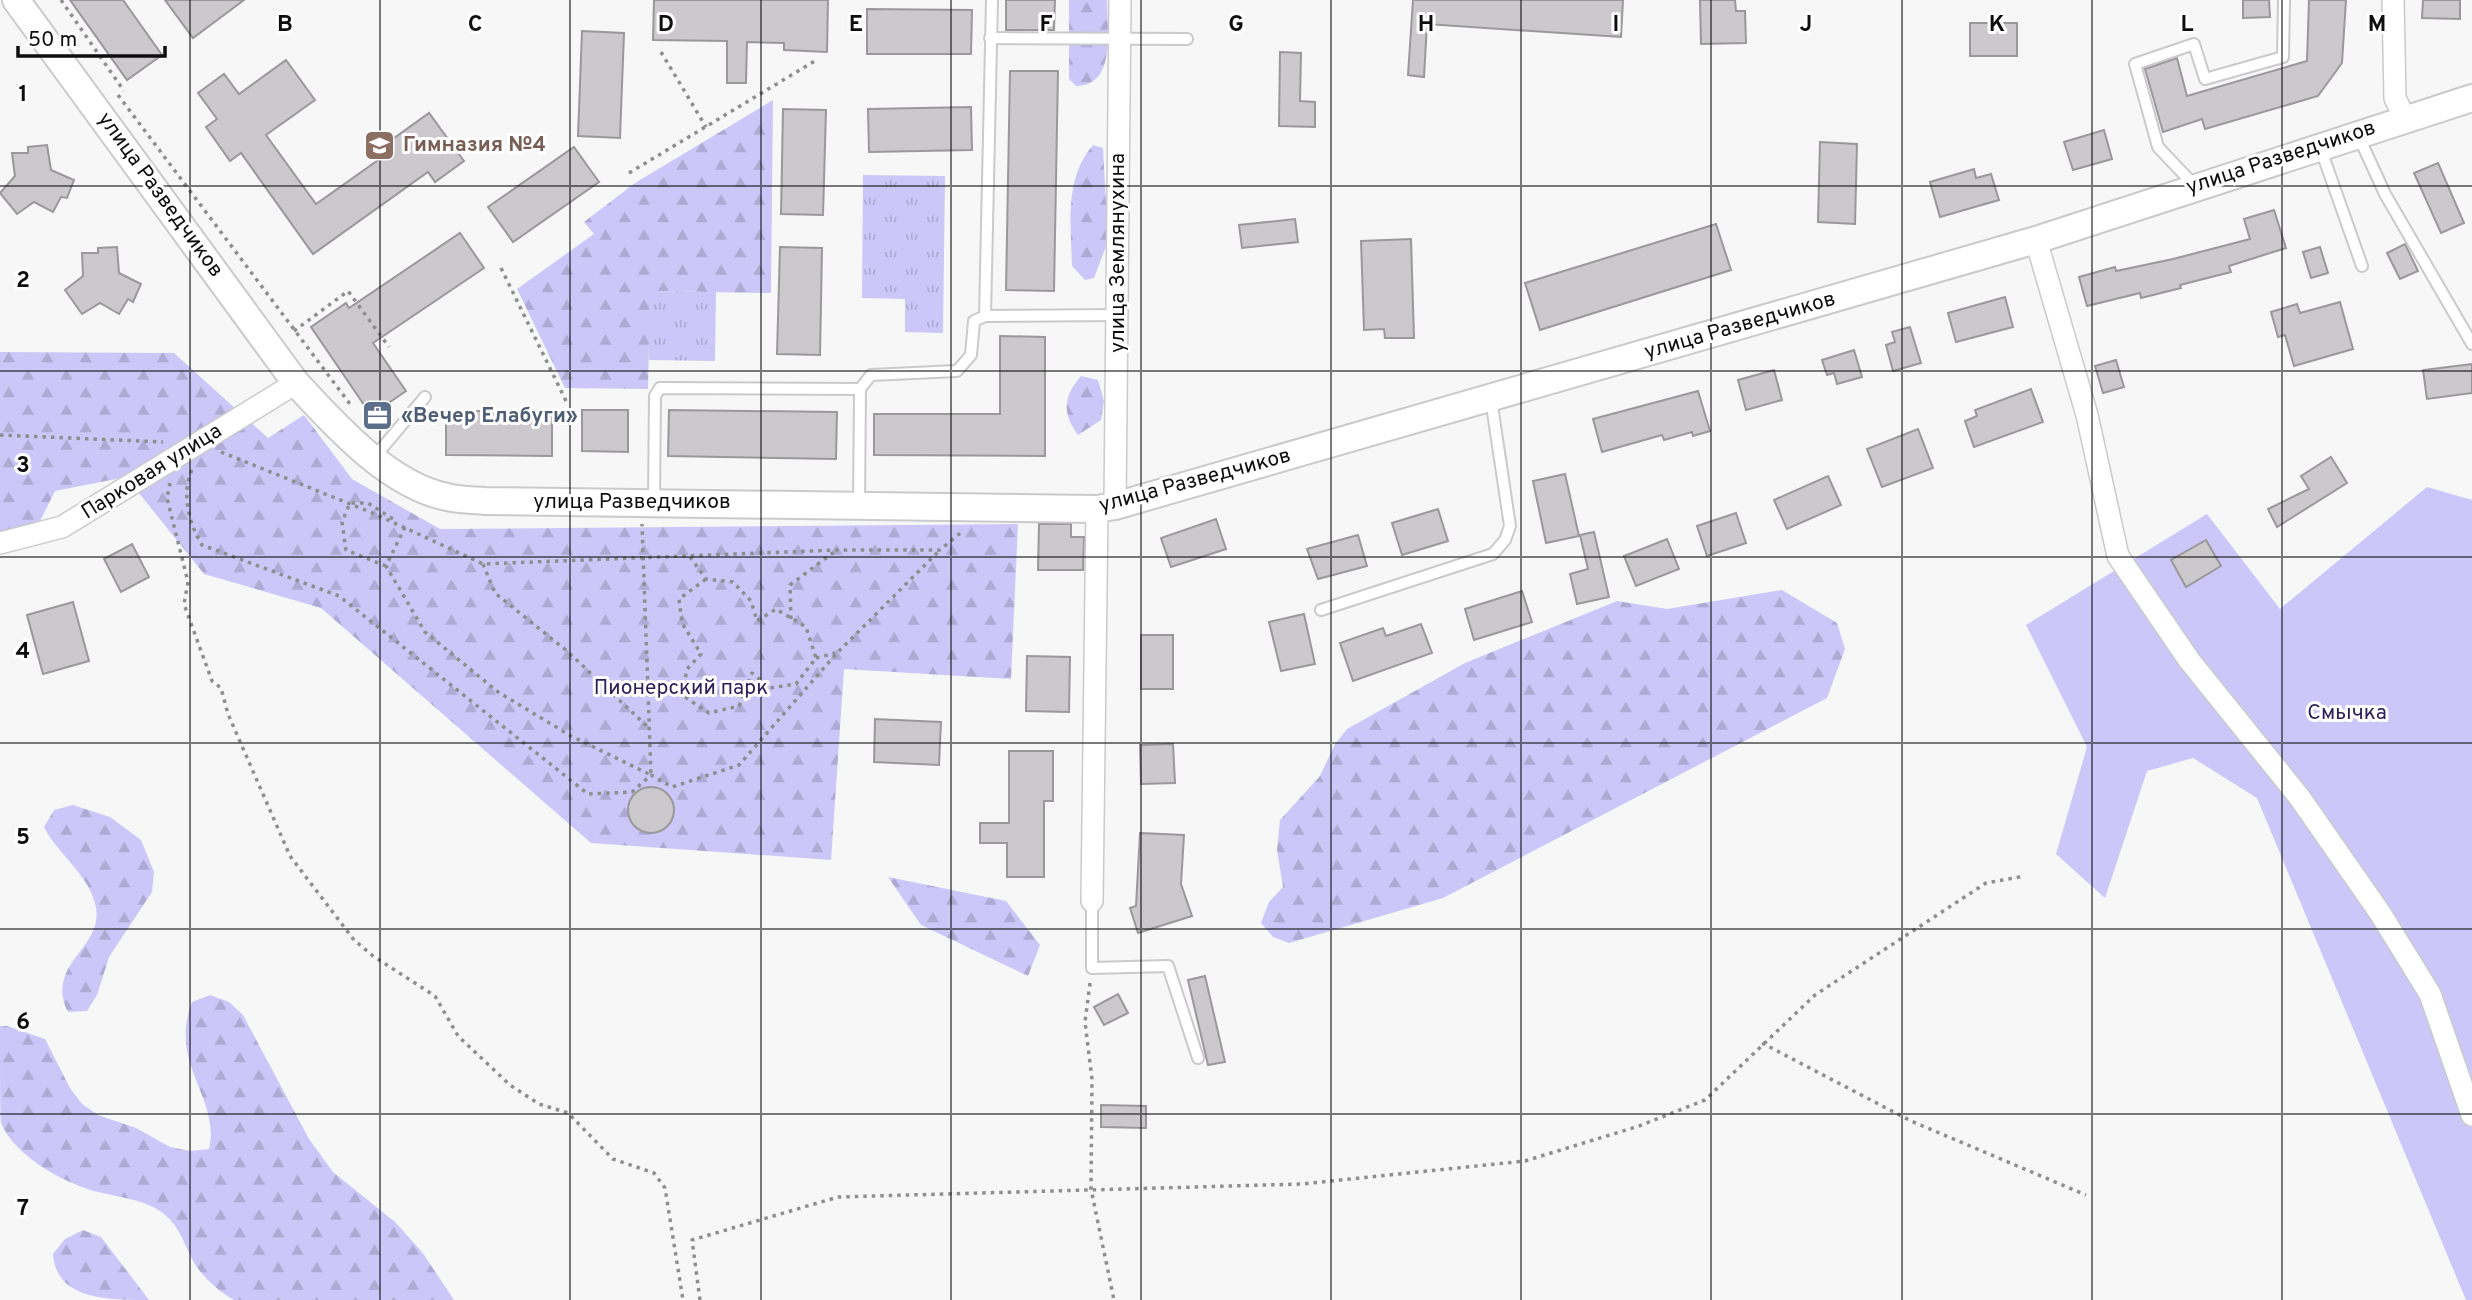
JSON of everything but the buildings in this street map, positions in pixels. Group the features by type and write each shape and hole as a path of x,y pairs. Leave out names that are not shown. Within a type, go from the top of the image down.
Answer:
{"street":[{"name":"улица Разведчиков","path":"16,0 296,383 334,425 373,458 409,481 445,497 485,501 1106,507 1491,399 2036,240 2404,117 2472,98"},
{"name":"улица Землянухина","path":"1092,901 1106,507 1118,315 1120,0"},
{"path":"2393,0 2395,98 2404,117"},
{"path":"2036,240 2087,415 2118,556 2189,660 2301,798 2380,913 2430,993 2472,1115"},
{"name":"Парковая улица","path":"0,543 62,527 190,454 296,383"}],"lane":[{"path":"985,316 992,0"},
{"path":"2195,186 2158,147 2135,64 2194,44 2205,79 2283,57 2284,0"},
{"path":"990,38 1187,39"},
{"path":"2357,133 2385,194 2472,344"},
{"path":"2319,145 2362,266"},
{"path":"859,504 860,389 866,378 877,372 957,371 971,355 974,321 985,316 1118,315"},
{"path":"647,501 655,396 660,388 860,389"},
{"path":"373,458 425,397"},
{"path":"1321,610 1493,554 1505,540 1510,526 1491,399"},
{"path":"1092,901 1092,968 1168,966 1198,1058"}],"path":[{"path":"61,0 124,91"},
{"path":"661,52 706,127"},
{"path":"629,173 818,59"},
{"path":"118,95 355,411"},
{"path":"501,268 568,405"},
{"path":"294,331 348,291 389,347"},
{"path":"0,435 190,454 350,503 484,564 690,558 836,550 940,550"},
{"path":"190,454 185,484 193,531 202,545 340,596 588,794 632,792 651,775 647,501"},
{"path":"190,454 167,498 188,582 184,604 212,681 221,688 228,714 290,856 355,940 373,956 435,996 458,1035 510,1085 540,1104 568,1113 613,1159 654,1172 665,1188 683,1300"},
{"path":"350,503 368,502 405,527"},
{"path":"350,503 342,522 346,550 386,566 425,632 498,692 571,736 672,787 739,765 837,653 940,550 992,507"},
{"path":"386,566 405,527"},
{"path":"791,619 790,585 836,550"},
{"path":"690,558 706,579"},
{"path":"484,564 495,593 567,651 650,729"},
{"path":"816,658 806,627 776,609 757,621 751,601 733,582 706,579 679,599 681,623 701,654 687,669 682,695 709,713 739,706 752,673 770,688 796,684 816,658 837,653"},
{"path":"700,1300 692,1240 838,1197 1301,1184 1525,1161 1639,1126 1705,1100 1815,995 1986,883 2025,876"},
{"path":"1092,968 1086,1022 1092,1079 1091,1189 1114,1300"},
{"path":"1762,1043 1911,1121 2086,1195"}],"green space":[{"path":"1069,0 1107,0 1108,40 1104,66 1098,76 1089,83 1076,86 1069,79"},
{"path":"773,100 771,293 650,291 648,389 565,388 517,289 594,234 584,222 635,183"},
{"path":"1093,145 1103,148 1108,241 1094,278 1085,280 1072,266 1071,202 1077,172"},
{"path":"863,175 945,176 943,333 905,332 905,299 862,298"},
{"path":"649,291 716,292 715,361 649,360"},
{"name":"Пионерский парк","path":"0,352 174,353 268,438 304,415 352,479 440,529 1018,524 1011,679 844,669 831,860 591,843 321,608 204,574 126,477 55,491 37,527 0,534"},
{"path":"1081,376 1098,380 1104,401 1101,420 1078,435 1069,419 1067,405 1071,391"},
{"name":"Смычка","path":"2427,487 2472,500 2472,1300 2466,1300 2257,798 2193,758 2147,771 2105,898 2056,854 2087,747 2026,625 2207,514 2280,609"},
{"path":"1782,590 1837,623 1845,649 1827,698 1443,898 1289,943 1273,937 1261,923 1269,902 1283,887 1277,850 1280,820 1320,776 1335,744 1347,729 1465,663 1617,601 1667,609"},
{"path":"73,805 110,817 141,840 154,872 152,892 109,957 97,995 87,1011 68,1012 63,995 64,981 69,968 91,935 96,922 96,908 88,886 44,827 54,810"},
{"path":"888,877 1006,901 1040,945 1028,976 921,925"},
{"path":"210,995 229,1002 243,1015 309,1139 333,1172 395,1222 422,1252 454,1300 234,1300 216,1288 200,1271 177,1229 164,1214 140,1202 81,1187 54,1174 40,1166 7,1135 1,1123 0,1026 45,1039 70,1088 82,1104 98,1115 136,1128 170,1147 190,1151 209,1149 211,1131 208,1113 190,1063 186,1024 192,1002"},
{"path":"83,1230 101,1237 149,1300 101,1298 74,1289 64,1281 56,1269 53,1254 65,1239"}],"place":[{"name":"Гимназия №4","path":"380,145"},
{"name":"«Вечер Елабуги»","path":"378,416"}]}
